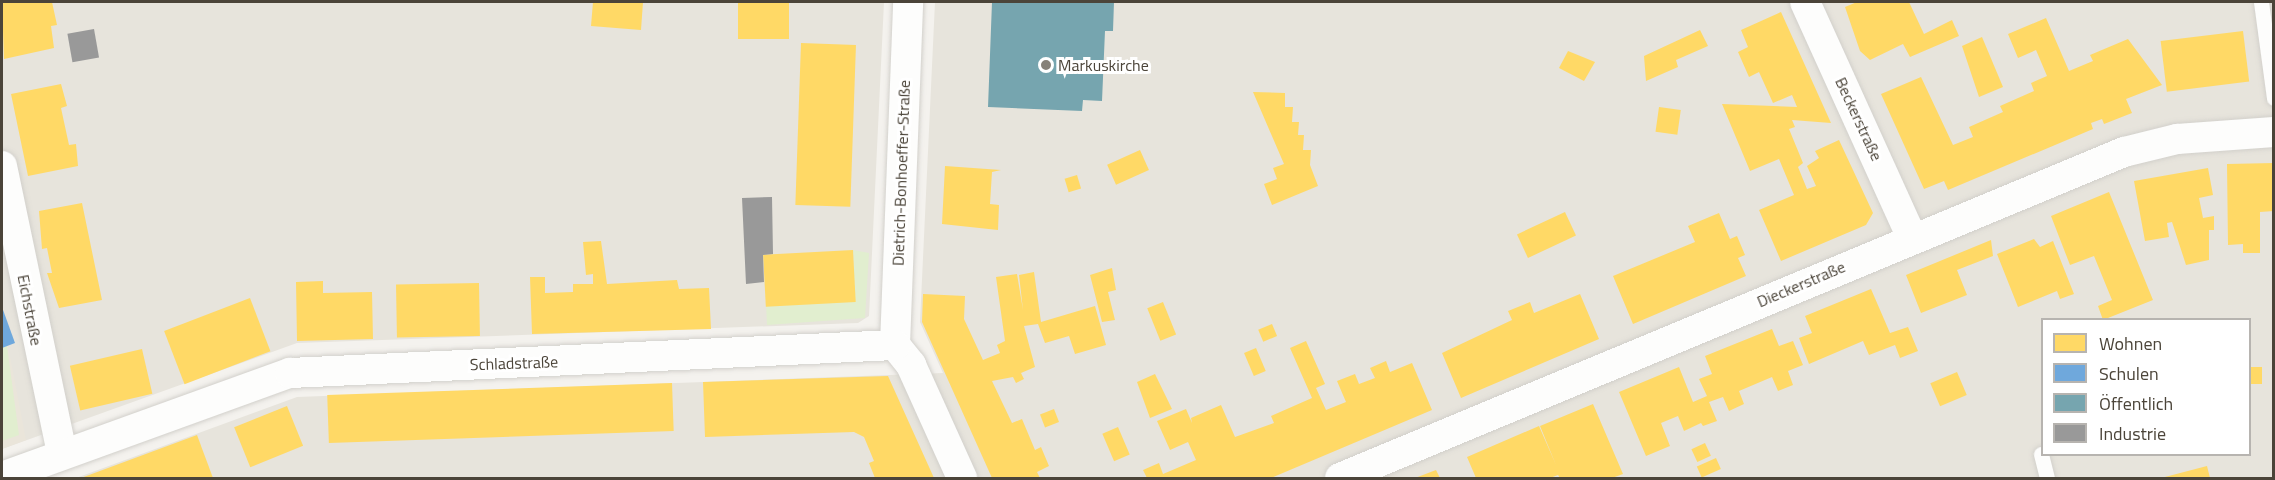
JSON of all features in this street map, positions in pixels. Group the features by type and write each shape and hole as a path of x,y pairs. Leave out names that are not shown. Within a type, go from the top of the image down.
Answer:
{"street":[{"name":"Dietrich-Bonhoeffer-Straße","path":"895,345 908,2"},
{"name":"Beckerstraße","path":"1805,2 1912,238"},
{"name":"Dieckerstraße","path":"1340,478 1912,238 2124,152 2177,139 2274,132"},
{"name":"Eichstraße","path":"2,166 62,454"},
{"name":"Schladstraße","path":"2,477 290,374 895,345"},
{"path":"895,345 912,365 962,478"}],"lane":[{"path":"2261,2 2274,98"},
{"path":"2042,456 2047,478"}],"shaded area":[{"path":"2,2 884,2 869,316 858,323 297,343 2,449"},
{"path":"935,2 2273,2 2273,478 76,478 297,397 943,373 920,322"},
{"path":"2,303 15,343 8,346 26,440 2,449"}],"green space":[{"path":"853,250 869,253 865,318 767,325 766,303 855,302"},
{"path":"7,346 19,435 2,441 2,348"}],"building: Wohnen":[{"path":"2,2 52,2 57,25 51,26 54,48 4,59"},
{"path":"593,2 643,2 641,30 591,26"},
{"path":"738,2 789,2 789,39 738,39"},
{"path":"1857,2 1909,2 1924,34 1952,20 1959,36 1910,57 1903,44 1870,60 1860,51 1845,7"},
{"path":"1781,12 1831,123 1792,120 1795,127 1789,129 1803,163 1798,167 1807,189 1816,186 1807,166 1819,158 1815,151 1839,140 1873,213 1866,225 1781,261 1759,210 1794,195 1779,159 1750,171 1722,104 1797,107 1792,95 1773,103 1759,72 1749,77 1738,52 1748,47 1741,30"},
{"path":"2046,18 2069,71 2093,61 2090,55 2128,39 2162,85 2126,99 2132,113 2104,124 2102,119 2091,123 2093,129 1948,190 1944,181 1924,189 1881,94 1921,77 1953,145 1973,137 1969,127 2003,112 2000,106 2034,91 2031,83 2047,76 2036,50 2018,58 2008,34"},
{"path":"1700,30 1708,46 1676,60 1678,67 1646,81 1644,56"},
{"path":"2243,31 2249,82 2167,92 2161,41"},
{"path":"1982,37 2003,87 1979,97 1962,46"},
{"path":"801,43 856,45 850,207 795,205"},
{"path":"1568,51 1595,62 1584,81 1559,68"},
{"path":"61,84 67,106 61,108 69,145 76,144 78,166 28,176 11,94"},
{"path":"1253,92 1285,93 1285,107 1293,107 1292,122 1299,122 1298,135 1304,135 1303,150 1311,150 1310,165 1318,186 1272,205 1264,184 1277,179 1273,168 1284,164"},
{"path":"1659,107 1681,110 1677,135 1656,132"},
{"path":"1140,150 1149,170 1116,185 1107,165"},
{"path":"2274,163 2274,211 2260,212 2260,253 2243,253 2243,244 2228,245 2227,164"},
{"path":"945,166 1001,170 992,172 990,204 999,205 998,230 942,224"},
{"path":"2208,168 2213,195 2199,198 2203,218 2214,216 2214,230 2209,230 2209,260 2186,265 2172,222 2167,223 2169,237 2145,241 2134,181"},
{"path":"1077,175 1081,188 1069,192 1065,179"},
{"path":"2109,192 2153,300 2108,318 2102,318 2098,306 2112,300 2094,256 2070,265 2051,216"},
{"path":"82,203 102,300 59,308 47,273 52,273 47,248 42,249 39,211"},
{"path":"1565,212 1576,236 1528,258 1517,234"},
{"path":"1719,213 1730,239 1737,236 1745,255 1738,258 1746,276 1633,324 1613,276 1695,242 1688,226"},
{"path":"2034,239 2040,247 2053,241 2074,294 2060,299 2057,291 2018,307 1997,254"},
{"path":"1991,240 1993,256 1957,270 1967,295 1921,313 1906,275"},
{"path":"601,241 607,284 677,280 679,289 709,288 711,329 532,334 530,277 545,277 545,293 573,292 573,284 593,284 593,274 586,275 583,242"},
{"path":"853,250 856,302 766,307 763,255"},
{"path":"1112,268 1116,290 1108,292 1115,320 1102,322 1090,275"},
{"path":"1034,272 1041,322 1095,306 1106,345 1075,354 1069,336 1045,343 1038,324 1024,326 1035,367 1021,373 1024,379 1016,383 1013,377 992,381 1012,423 1022,419 1035,450 1041,447 1049,466 1037,472 1040,478 992,478 922,322 923,294 965,296 964,319 983,360 1000,353 997,345 1005,341 996,277 1017,274 1023,310 1019,275"},
{"path":"323,281 323,293 372,292 373,339 297,341 296,282"},
{"path":"479,283 480,336 397,337 396,284"},
{"path":"1871,289 1890,333 1908,327 1918,351 1900,358 1895,345 1869,355 1863,341 1809,364 1799,338 1812,333 1805,316"},
{"path":"1580,294 1599,339 1461,398 1442,353 1512,320 1508,311 1530,302 1534,313"},
{"path":"250,298 270,351 185,384 164,331"},
{"path":"1163,302 1176,334 1160,341 1147,308"},
{"path":"1272,324 1277,336 1263,342 1258,330"},
{"path":"1772,329 1779,346 1793,341 1803,365 1788,371 1793,385 1778,391 1772,377 1739,391 1744,404 1729,411 1723,397 1709,402 1717,421 1703,426 1701,423 1684,431 1678,416 1661,423 1670,446 1646,456 1619,392 1679,367 1693,402 1707,396 1699,379 1712,374 1705,356"},
{"path":"1306,341 1325,384 1316,388 1326,410 1346,402 1337,381 1355,374 1359,384 1375,378 1370,368 1386,361 1390,372 1412,363 1432,410 1271,478 1147,478 1143,470 1159,463 1163,474 1196,460 1188,442 1170,450 1157,421 1186,409 1192,423 1191,418 1221,405 1235,437 1274,423 1271,416 1312,398 1290,348"},
{"path":"1256,348 1266,371 1254,376 1244,353"},
{"path":"142,349 152,394 80,410 70,366"},
{"path":"2251,367 2262,367 2262,384 2251,384"},
{"path":"1957,372 1967,395 1940,406 1930,383"},
{"path":"1155,374 1172,409 1150,418 1137,382"},
{"path":"888,376 934,478 875,478 869,463 874,461 864,437 854,432 705,437 703,382"},
{"path":"672,383 674,431 329,443 327,395"},
{"path":"1593,404 1623,474 1612,478 1560,478 1558,475 1550,478 1476,478 1467,457 1539,426 1556,465 1540,426"},
{"path":"287,406 303,446 250,467 234,427"},
{"path":"1054,409 1059,422 1045,427 1040,414"},
{"path":"1118,427 1130,455 1114,461 1102,434"},
{"path":"197,435 213,478 81,478"},
{"path":"1705,443 1711,456 1697,462 1691,449"},
{"path":"1716,458 1721,469 1702,478 1697,467"},
{"path":"2207,466 2210,478 2161,478"},
{"path":"1436,470 1440,478 1415,478"}],"building: Schulen":[{"path":"2,307 15,343 2,348"}],"building: Öffentlich":[{"name":"Markuskirche","path":"992,2 1114,2 1113,31 1105,31 1102,101 1083,100 1082,111 988,107"}],"building: Industrie":[{"path":"94,29 99,58 72,62 67,34"},
{"path":"772,197 773,254 763,255 764,282 746,284 742,198"}],"place":[{"name":"Markuskirche","path":"1046,65"}]}
